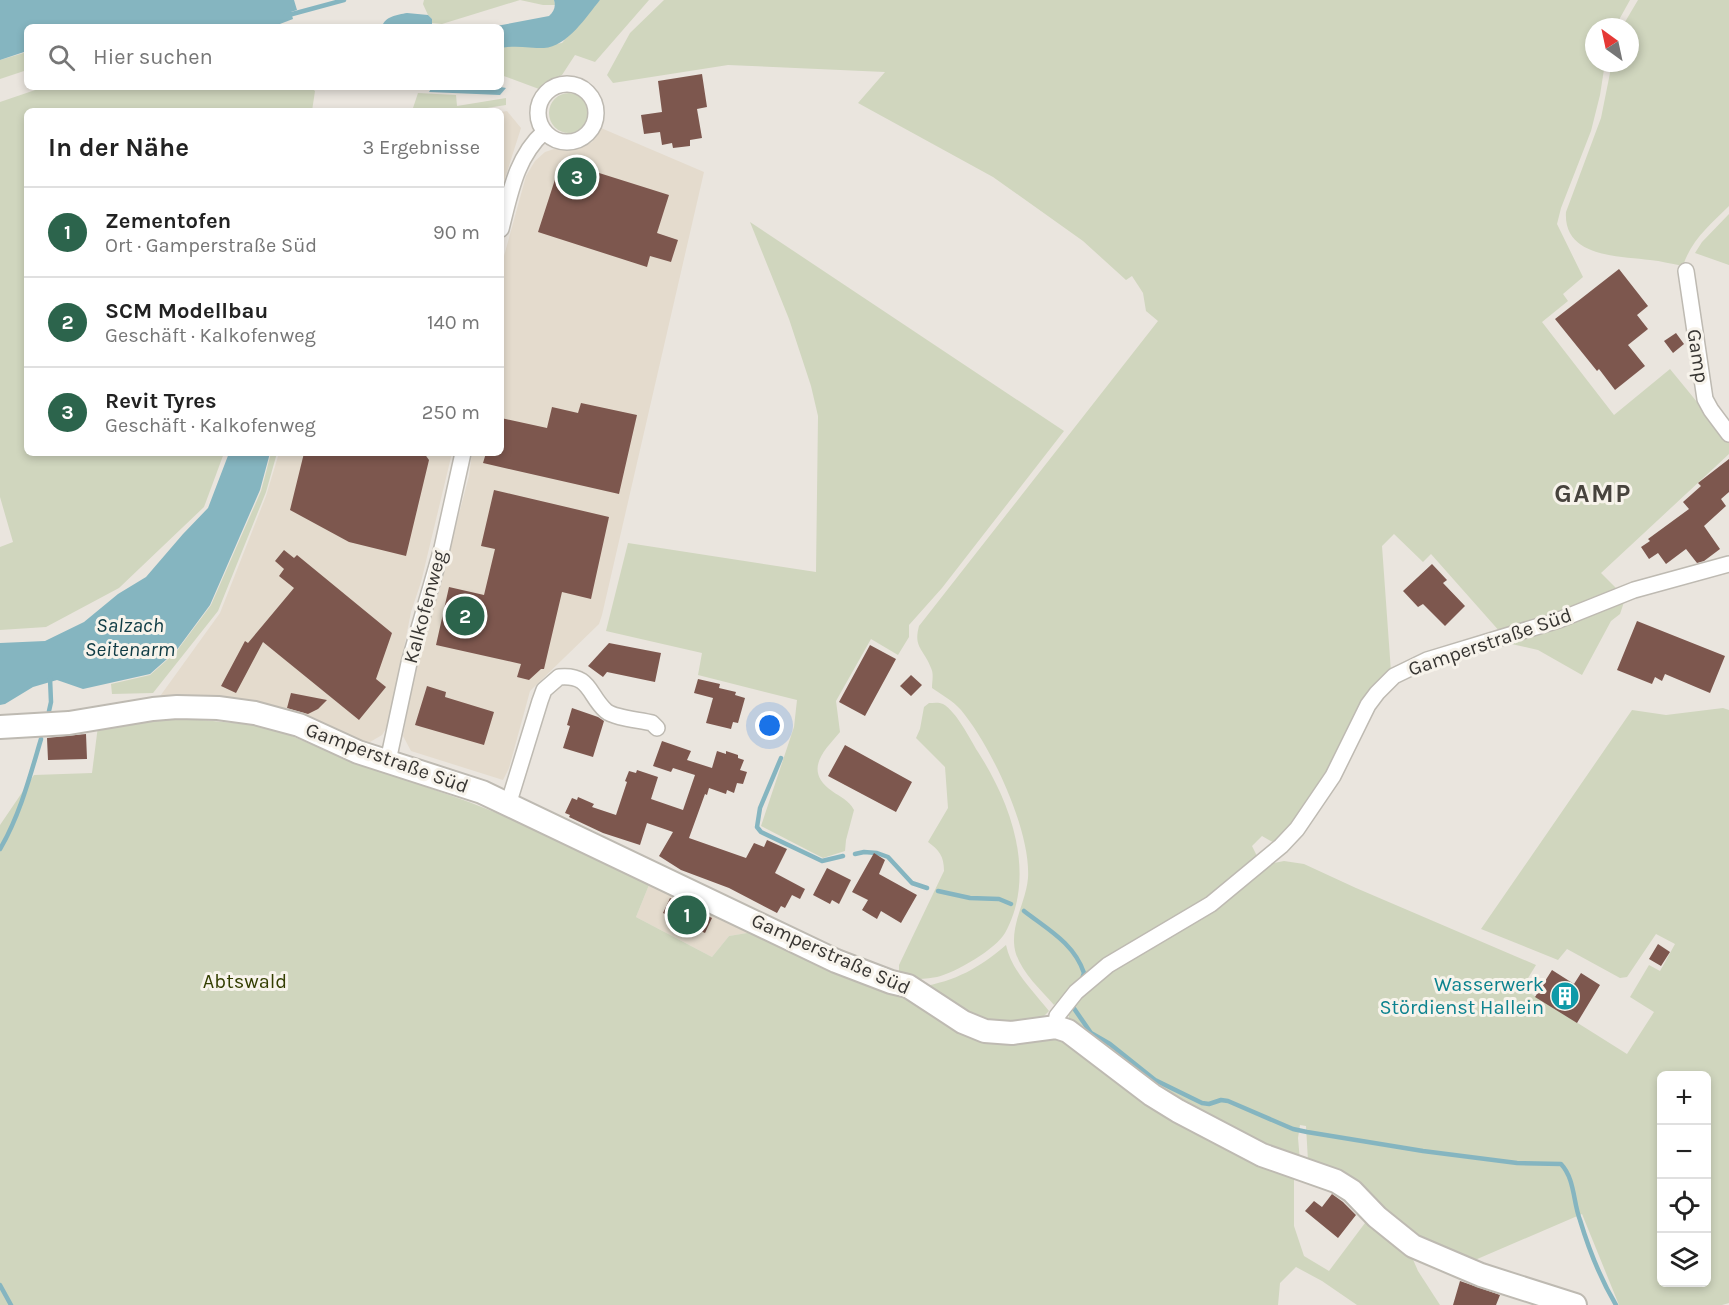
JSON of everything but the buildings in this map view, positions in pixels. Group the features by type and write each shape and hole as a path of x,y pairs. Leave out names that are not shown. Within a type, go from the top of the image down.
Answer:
{"street":[{"path":"504,218 514,180 524,155 532,143 544,132"},
{"name":"Gamp","path":"1686,271 1705,399 1729,434"},
{"name":"Kalkofenweg","path":"388,761 409,663 441,548 462,456"},
{"name":"Gamperstraße Süd","path":"0,727 69,723 153,709 218,708 255,713 299,725 330,741 482,792 836,961 908,986 975,1028 1000,1033 1056,1027 1058,1017 1076,992 1108,965 1211,904 1281,846 1297,829 1333,776 1368,705 1394,676 1427,660 1559,620 1634,590 1729,564"},
{"path":"508,804 544,690 559,677 577,678 585,684 606,712 652,723 657,728"},
{"path":"1056,1027 1068,1031 1093,1048 1152,1095 1178,1112 1262,1155 1336,1180 1352,1191 1377,1217 1413,1246 1481,1275 1575,1305"}],"shaded area":[{"path":"507,111 521,128 504,182 504,112"},
{"path":"601,128 704,172 602,615 599,624 530,691 509,768 503,780 411,751 403,736 420,643 441,582 469,476 472,456 504,456 504,256 526,176 535,161 545,152 592,142"},
{"path":"278,456 451,456 421,582 411,612 389,724 382,735 370,742 359,744 158,699 220,613 266,496"},
{"path":"651,880 753,932 729,936 712,957 636,917"}],"green space":[{"path":"424,0 520,0 442,24 432,23 423,4"},
{"path":"520,0 554,0 555,5 543,5"},
{"path":"600,0 649,0 595,62 575,55 562,75 547,82 539,89 504,76 504,47 513,45 535,47 562,43"},
{"path":"664,0 1630,0 1620,18 1585,18 1585,72 1604,72 1591,131 1557,224 1583,277 1563,294 1568,301 1542,322 1614,415 1670,369 1729,441 1729,454 1601,573 1620,592 1501,633 1431,554 1423,562 1394,534 1382,546 1391,672 1321,787 1276,844 1262,836 1252,846 1259,860 1220,891 1074,986 1054,1005 1028,975 1019,961 1014,944 1016,925 1028,878 1027,858 1016,813 996,766 973,726 958,706 932,688 932,670 917,639 919,626 1158,321 1146,311 1143,293 1132,276 1126,280 1083,241 993,177 858,103 885,72 728,65 613,83 607,75 630,33"},
{"path":"1638,0 1729,0 1729,206 1696,240 1683,266 1595,251 1583,246 1573,238 1567,227 1566,212 1601,118 1610,72 1639,72 1639,18 1627,18"},
{"path":"24,53 24,71 0,79 0,60"},
{"path":"35,90 315,91 312,108 24,108 24,456 223,456 204,507 119,588 46,627 0,630 0,547 13,542 0,497 0,102"},
{"path":"418,93 456,95 457,106 506,98 506,105 487,108 413,108"},
{"path":"569,93 577,94 583,99 588,105 588,121 583,127 577,132 569,133 561,132 555,127 550,121 549,113 550,105 555,99 561,94"},
{"path":"1729,214 1729,265 1695,253 1702,242"},
{"path":"750,222 1064,431 942,588 909,625 909,637 898,655 871,639 836,701 840,732 819,761 819,776 823,783 847,801 854,810 845,851 823,858 761,826 794,727 797,700 698,675 702,653 606,631 628,543 816,572 818,416 811,386 789,319"},
{"path":"270,456 276,456 266,492 218,611 153,693 112,694 111,684 150,675 176,652 211,605 261,491"},
{"path":"1624,602 1620,614 1611,621 1582,675 1538,650 1507,643"},
{"path":"929,703 943,704 953,713 1001,794 1016,840 1019,887 1014,911 1005,933 993,946 974,960 945,975 905,980 899,974 899,965 944,871 940,854 928,842 948,808 945,767 916,738 924,707"},
{"path":"1723,708 1729,710 1729,1303 1722,1305 1619,1305 1582,1214 1468,1263 1441,1254 1308,1161 1306,1126 1300,1125 1298,1138 1300,1161 1209,1124 1073,1028 1069,1019 1069,1009 1093,981 1268,864 1284,861 1304,864 1536,965 1522,988 1627,1054 1654,1012 1630,997 1649,965 1660,971 1675,944 1656,934 1627,977 1620,978 1567,949 1558,960 1481,929 1632,710 1666,715"},
{"name":"Abtswald","path":"169,717 268,726 346,759 469,802 605,856 651,880 636,917 712,957 729,936 753,932 892,986 980,1041 1056,1039 1086,1049 1294,1177 1294,1226 1304,1256 1329,1271 1371,1215 1408,1248 1418,1271 1440,1305 1357,1305 1322,1281 1296,1267 1280,1283 1278,1305 0,1305 0,825 34,775 92,773 98,726"},
{"path":"1006,945 1018,972 1049,1011 1043,1017 1032,1022 993,1029 920,987 956,977 986,960"}],"water":[{"path":"0,0 294,0 297,10 291,12 293,19 280,24 24,24 24,52 0,60"},
{"path":"554,0 600,0 576,30 561,42 544,48 504,48 504,25 549,16 555,5"},
{"path":"407,13 428,15 432,19 432,24 384,24 395,15"},
{"path":"506,88 500,95 429,92 430,90 504,90"},
{"name":"Salzach Seitenarm","path":"228,456 269,456 260,490 210,605 176,651 150,674 83,689 57,680 33,687 0,705 0,643 45,641 84,622 118,594 146,577 208,508"}],"waterway":[{"path":"285,16 344,0"},
{"path":"49,711 50,678"},
{"path":"0,849 19,809 41,739"},
{"path":"781,758 760,808 757,827 761,832 822,861 843,856"},
{"path":"855,854 877,853 888,857 912,883 927,888"},
{"path":"938,891 970,898 999,899 1011,904"},
{"path":"1024,911 1074,953 1084,973 1082,979"},
{"path":"1073,1007 1091,1033 1110,1044 1155,1080 1202,1103 1228,1101 1293,1129 1307,1132 1423,1151 1517,1163 1561,1164 1569,1177 1591,1253 1616,1305"},
{"path":"0,1285 11,1305"}],"place":[{"name":"Revit Tyres","path":"577,177"},
{"name":"SCM Modellbau","path":"465,616"},
{"name":"Zementofen","path":"687,915"},
{"name":"Wasserwerk Stördienst Hallein","path":"1565,996"}],"district":[{"name":"GAMP","path":"1593,493"}]}
